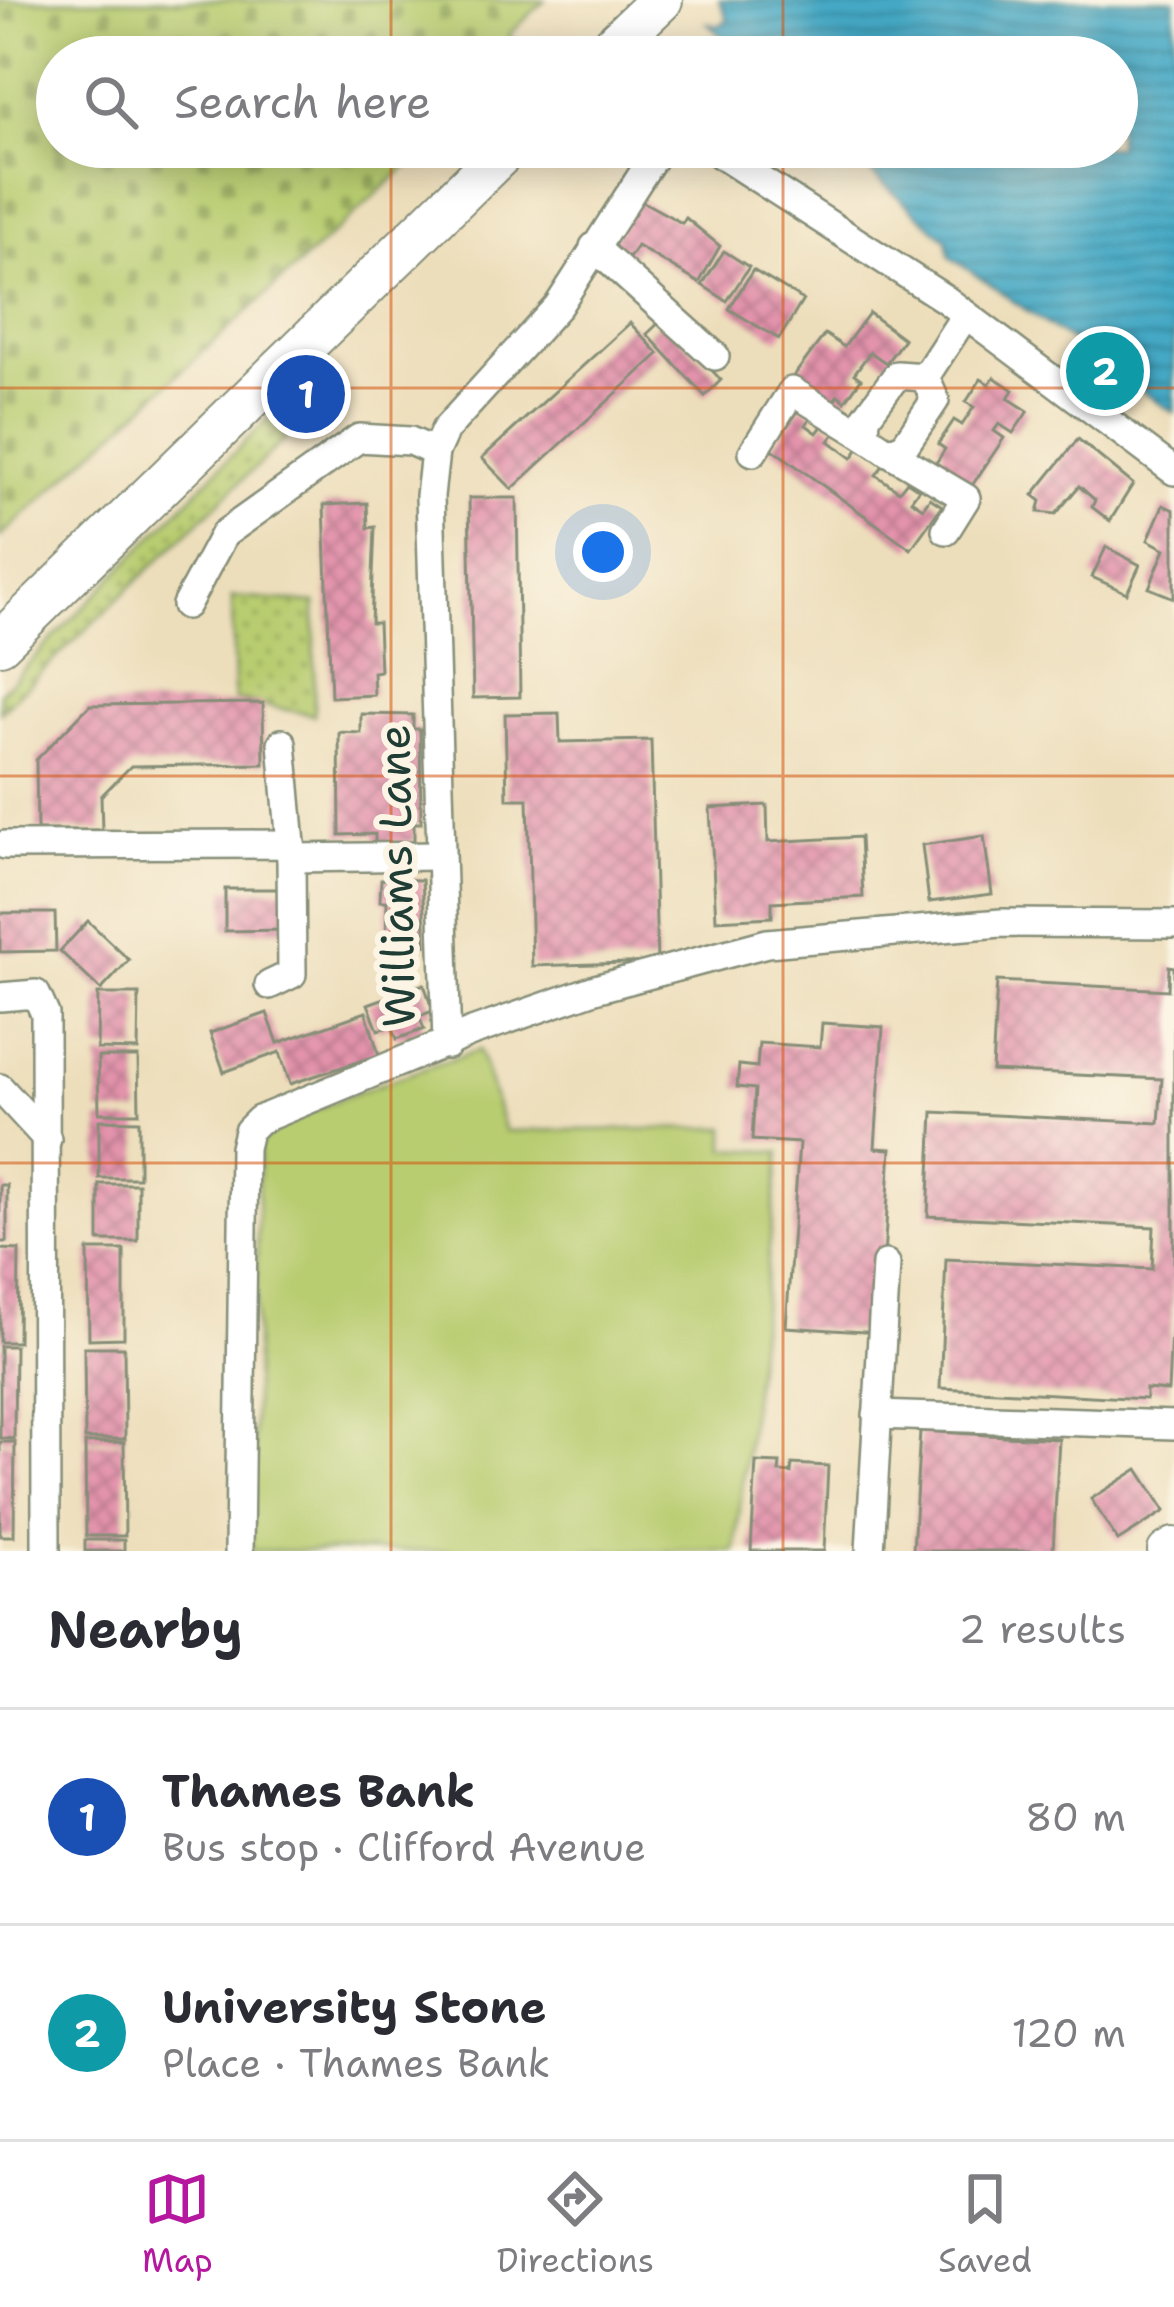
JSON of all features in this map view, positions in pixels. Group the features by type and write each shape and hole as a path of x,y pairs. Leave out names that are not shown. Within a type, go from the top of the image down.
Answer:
{"highway":[{"path":"623,36 661,0"},
{"path":"0,643 486,168"}],"main road":[{"path":"1166,1551 1174,1546"}],"street":[{"path":"186,605 224,533 359,438 410,441 435,452 445,430 558,306 646,168"},
{"path":"743,168 839,227 1174,471"},
{"path":"594,247 716,356"},
{"path":"925,377 964,317"},
{"path":"877,444 866,417 897,375 925,377"},
{"path":"877,444 905,445 935,400 925,377"},
{"path":"753,452 791,391 967,498 946,530"},
{"name":"Williams Lane","path":"239,1551 248,1130 259,1120 447,1045 430,496 435,452"},
{"path":"269,985 292,974 291,851 283,743"},
{"path":"5,844 438,856"},
{"path":"447,1045 596,989 767,943 1001,923 1174,923"},
{"path":"0,998 36,994 45,1014 46,1551"},
{"path":"0,1088 47,1139"},
{"path":"870,1551 886,1264"},
{"path":"877,1415 1174,1425"}],"green space":[{"path":"0,0 545,0 510,36 36,36 36,168 405,168 0,537"},
{"path":"280,406 287,437 0,712 0,693"},
{"path":"232,597 315,603 314,715 234,700"},
{"path":"479,1050 505,1131 726,1128 726,1149 780,1152 735,1551 251,1551 259,1146 271,1133 325,1106"}],"water":[{"path":"719,0 1174,0 1174,413 950,257 947,240 866,168 1138,168 1138,36 721,36 708,24 719,26 728,19"}],"building":[{"path":"638,199 682,223 686,218 720,246 699,283 637,246 629,258 609,246"},
{"path":"724,251 749,267 727,301 702,285"},
{"path":"753,270 803,300 779,339 729,309"},
{"path":"869,313 904,339 886,363 870,352 854,374 861,379 845,401 838,395 828,408 790,381 825,334 844,347"},
{"path":"663,319 721,380 705,396 647,334"},
{"path":"630,323 659,354 512,489 482,458"},
{"path":"994,377 1013,390 1008,398 1028,411 1013,433 999,424 994,431 1004,438 971,487 936,463 945,449 938,444 954,420 962,425 974,407 966,402 981,379 989,384"},
{"path":"802,406 813,414 806,425 817,433 825,422 837,431 829,441 852,458 860,447 884,464 876,475 899,491 907,481 919,489 911,500 923,508 930,498 942,506 911,549 771,448"},
{"path":"1078,439 1133,484 1110,521 1092,507 1095,500 1079,486 1056,514 1038,512 1041,501 1033,495"},
{"path":"469,498 517,498 520,697 473,698"},
{"path":"367,503 368,528 375,527 371,623 378,623 380,671 373,672 374,695 331,697 324,505"},
{"path":"1163,505 1174,510 1174,598 1149,588 1165,549 1148,540"},
{"path":"1106,547 1140,565 1127,593 1092,577"},
{"path":"263,703 264,764 131,766 101,796 102,830 37,830 36,760 90,705"},
{"path":"559,713 560,742 651,740 657,962 532,966 528,799 507,799 505,714"},
{"path":"361,714 413,715 413,729 420,729 421,823 414,823 414,842 375,843 375,834 340,835 339,732 361,733"},
{"path":"767,805 768,842 860,837 863,897 772,902 772,917 716,920 710,808"},
{"path":"984,836 992,894 929,902 922,845"},
{"path":"381,879 422,880 426,945 386,944 387,901 380,901"},
{"path":"225,889 287,889 287,930 225,931"},
{"path":"0,913 55,913 56,951 0,952"},
{"path":"88,921 129,960 101,990 60,951"},
{"path":"1169,966 1174,967 1174,1269 1168,1391 1146,1389 1146,1399 940,1388 946,1259 1152,1269 1154,1227 928,1216 933,1112 1159,1123 1162,1079 992,1071 997,981 1168,990"},
{"path":"424,984 433,1011 419,1016 424,1029 397,1039 392,1026 378,1030 368,1004"},
{"path":"98,994 139,994 138,1050 97,1049"},
{"path":"366,1012 379,1055 290,1084 280,1052 224,1072 210,1033 267,1013 278,1043"},
{"path":"822,1023 883,1027 875,1148 891,1149 879,1333 786,1327 799,1143 752,1140 755,1089 737,1087 739,1065 757,1067 759,1043 820,1047"},
{"path":"98,1057 138,1057 139,1113 99,1113"},
{"path":"99,1120 139,1121 139,1178 99,1178"},
{"path":"99,1184 138,1184 138,1241 99,1241"},
{"path":"0,1185 7,1185 7,1242 0,1242"},
{"path":"0,1249 19,1250 18,1342 0,1342"},
{"path":"88,1250 124,1250 124,1338 89,1339"},
{"path":"0,1346 15,1346 14,1439 0,1438"},
{"path":"84,1347 124,1347 125,1439 85,1439"},
{"path":"920,1431 1059,1439 1053,1551 913,1551"},
{"path":"0,1442 15,1442 14,1536 0,1536"},
{"path":"124,1442 125,1536 86,1536 85,1443"},
{"path":"756,1462 780,1463 779,1472 791,1473 792,1464 828,1466 824,1551 751,1551"},
{"path":"1138,1469 1165,1511 1118,1541 1091,1499"},
{"path":"85,1540 124,1540 124,1551 85,1551"}],"place":[{"name":"University Stone","path":"1105,371"},
{"name":"Thames Bank","path":"306,394"}]}
